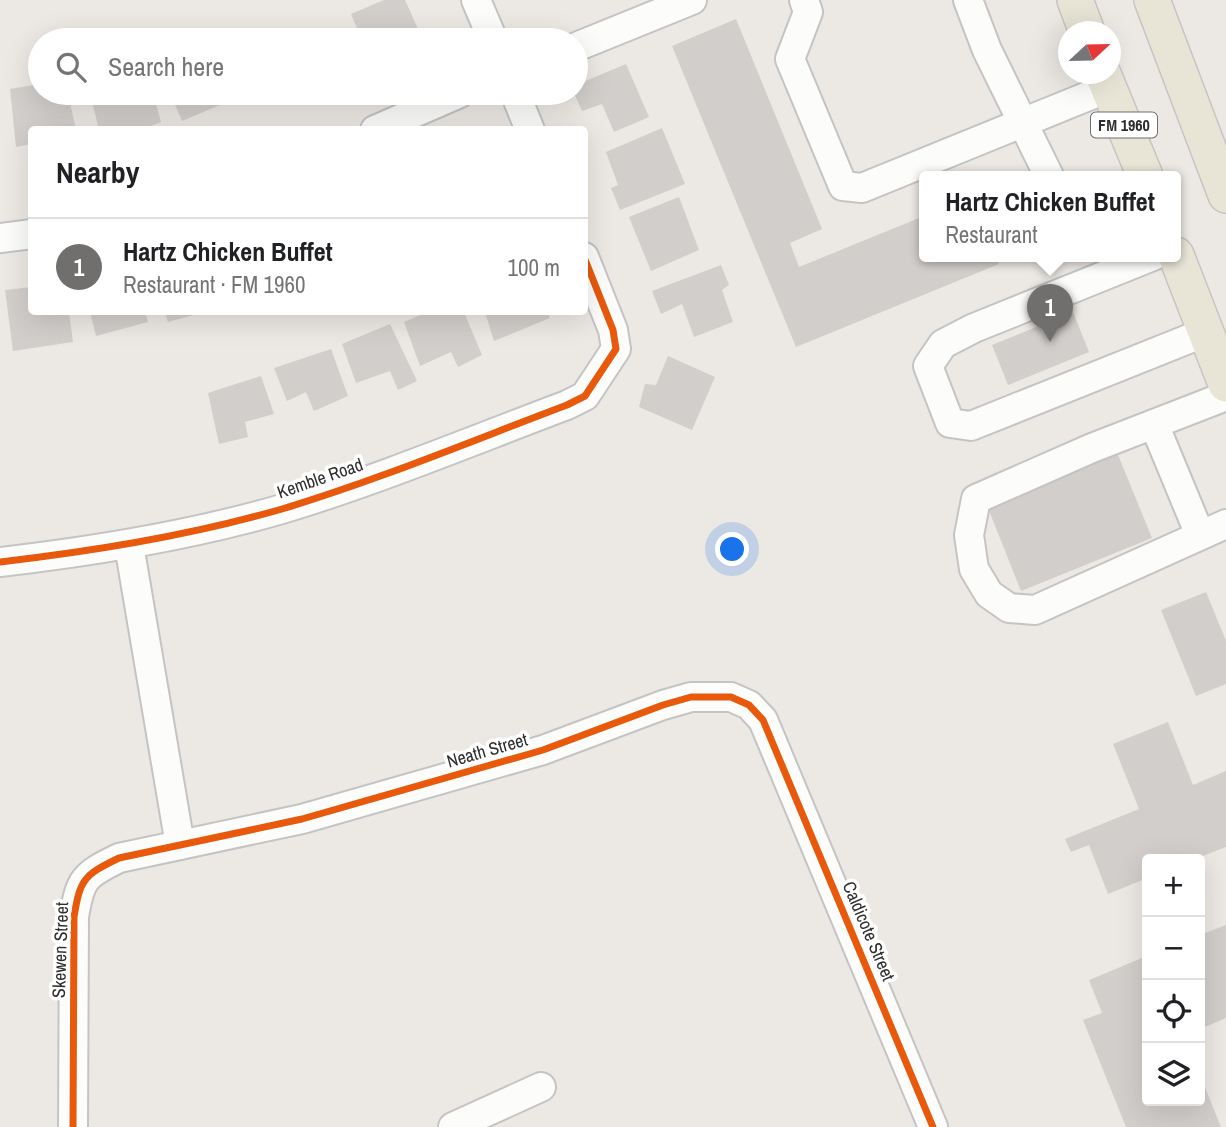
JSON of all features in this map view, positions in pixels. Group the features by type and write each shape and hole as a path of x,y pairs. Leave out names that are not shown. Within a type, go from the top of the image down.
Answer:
{"main road":[{"path":"1075,0 1083,21"},
{"path":"1152,0 1226,195"},
{"name":"FM 1960","path":"1106,84 1141,171"},
{"path":"1179,262 1226,384"}],"street":[{"path":"476,0 488,28"},
{"path":"804,0 808,12 790,59 843,187 862,188 1023,123 1099,84"},
{"path":"968,0 987,50 1047,171"},
{"path":"588,42 683,2"},
{"path":"384,126 432,105"},
{"path":"520,105 528,126"},
{"path":"0,237 28,234"},
{"path":"1138,262 974,328 943,344 928,366 950,423 971,426 1206,332"},
{"name":"Kemble Road","path":"0,562 129,545 182,535 283,508 567,405 585,396 616,349 613,330 588,267"},
{"path":"1226,396 976,499 969,535 974,569 989,594 1009,608 1034,610 1226,524"},
{"path":"1154,424 1200,535"},
{"path":"129,545 180,845"},
{"name":"Neath Street","path":"180,845 302,819 543,750 691,697 731,697 749,705 763,720 775,747"},
{"name":"Caldicote Street","path":"775,747 933,1127"},
{"name":"Skewen Street","path":"73,1127 74,917 78,891 93,870 119,858 180,845"},
{"path":"453,1127 541,1087"}],"building":[{"path":"384,0 405,0 418,28 357,28 351,14"},
{"path":"736,19 822,229 790,243 799,267 919,218 919,262 999,264 796,347 672,46"},
{"path":"626,64 649,117 614,132 602,104 582,111 579,105 588,105 588,80"},
{"path":"28,86 28,105 71,105 75,126 28,126 28,145 16,147 10,89"},
{"path":"93,105 156,105 161,122 150,126 98,126"},
{"path":"175,105 220,105 182,121"},
{"path":"662,128 685,184 620,210 611,188 618,185 606,152"},
{"path":"679,197 699,250 651,271 629,217"},
{"path":"721,265 729,285 722,290 733,322 694,337 682,304 661,314 652,291"},
{"path":"28,287 28,315 69,315 73,342 13,351 5,290"},
{"path":"1073,312 1089,352 1008,385 992,345"},
{"path":"91,315 146,315 148,322 96,336"},
{"path":"166,315 194,315 168,322"},
{"path":"420,315 465,315 482,355 458,367 451,352 420,366 404,322"},
{"path":"486,315 548,315 550,318 494,341"},
{"path":"390,324 417,381 398,390 390,371 356,383 342,344"},
{"path":"331,349 348,396 314,411 306,392 287,401 274,368"},
{"path":"668,356 715,377 692,430 639,407 645,384 656,385"},
{"path":"261,376 274,414 245,422 248,437 219,444 208,393"},
{"path":"1116,450 1152,538 1021,591 986,503"},
{"path":"1206,592 1226,641 1226,684 1196,696 1161,610"},
{"path":"1168,722 1193,785 1226,771 1226,847 1205,855 1142,854 1142,880 1108,894 1089,845 1071,852 1065,839 1139,809 1113,744"},
{"path":"1226,925 1226,1018 1205,1027 1205,980 1205,933"},
{"path":"1142,958 1142,1106 1205,1106 1205,1087 1221,1127 1126,1127 1083,1020 1102,1013 1089,980"}],"cycle path":[{"path":"0,562 142,541 282,509 426,459 585,396 616,349 613,330 588,267"},
{"path":"73,1127 74,917 82,886 98,869 119,858 302,819 543,750 691,697 731,697 749,705 763,720 933,1127"}],"place":[{"name":"Hartz Chicken Buffet","path":"1050,342"}]}
